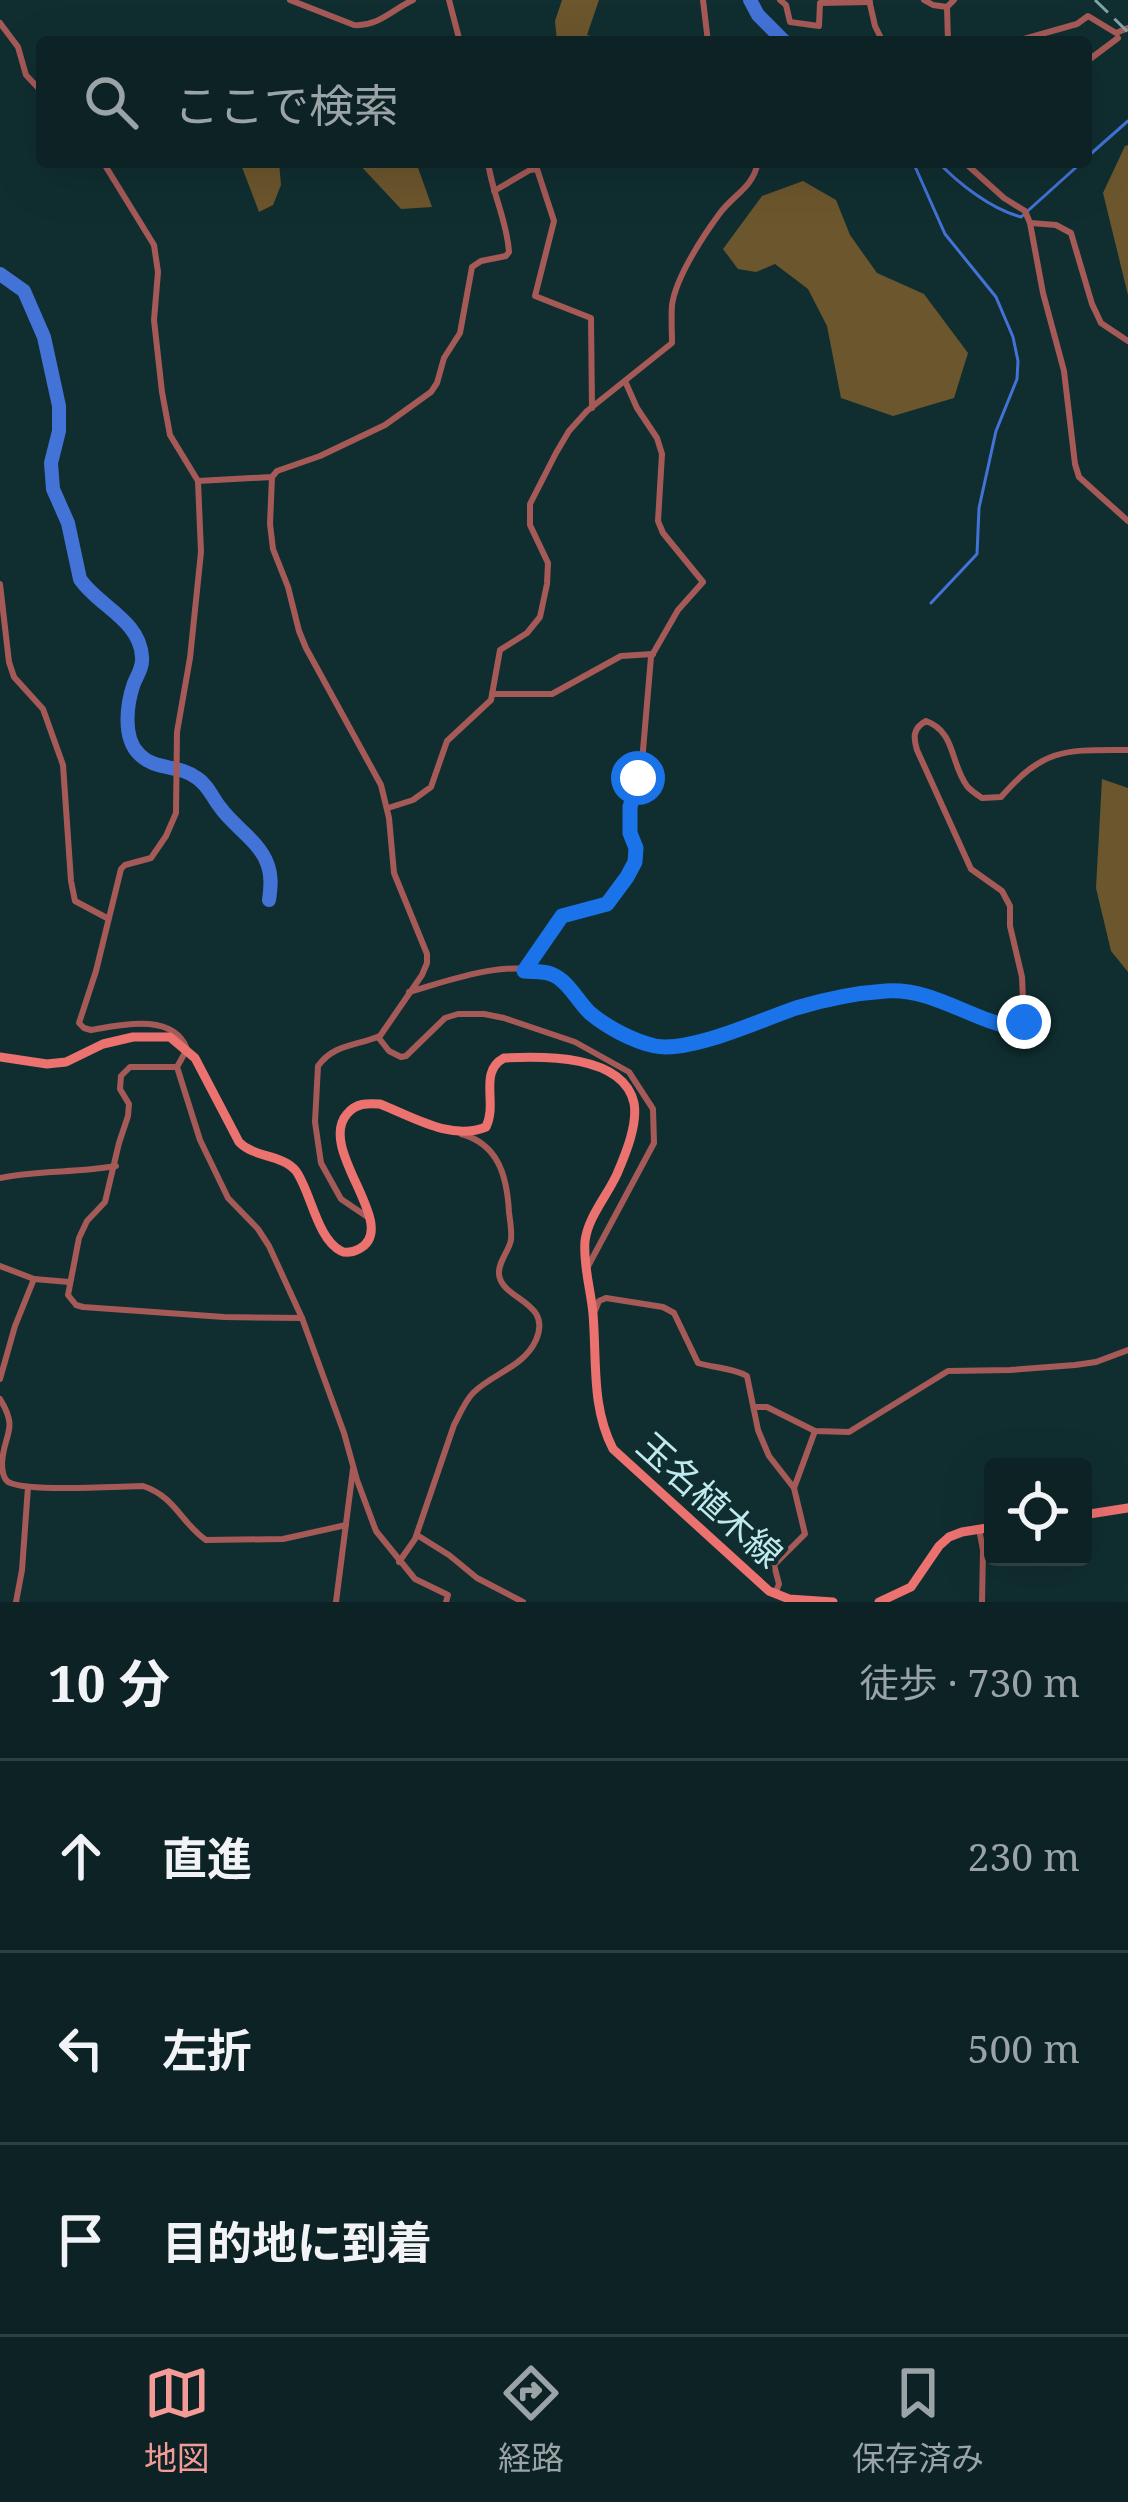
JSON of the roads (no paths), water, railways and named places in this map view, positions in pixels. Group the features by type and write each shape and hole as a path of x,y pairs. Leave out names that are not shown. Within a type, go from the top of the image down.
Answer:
{"main road":[{"path":"0,1057 66,1062 133,1037 170,1037 195,1058 239,1142 296,1172 326,1235 340,1250 351,1252 368,1242 371,1220 341,1149 339,1135 348,1112 368,1103 380,1105 453,1133"},
{"name":"玉名植木線","path":"453,1133 486,1127 492,1108 490,1070 504,1058 593,1064 629,1091 635,1107 632,1130 586,1239 599,1414 613,1450 772,1596 833,1602"},
{"path":"1092,1514 1128,1508"},
{"path":"878,1602 911,1587 949,1538 984,1528"}],"street":[{"path":"290,0 354,26 379,21 413,0"},
{"path":"449,0 458,36"},
{"path":"703,0 707,36"},
{"path":"780,0 790,22 818,26 820,3 870,1 880,36"},
{"path":"924,0 933,5 951,3 948,36"},
{"path":"1034,36 1077,24 1088,16 1116,33 1128,28"},
{"path":"0,23 18,46 26,75 36,86"},
{"path":"1092,58 1118,38"},
{"path":"108,168 154,245 158,272 154,320 166,413 174,443 198,481 200,574 177,732 175,821 151,858 121,868 79,1023 91,1030 120,1023 148,1024 184,1039 187,1049 177,1067 200,1141 228,1198 269,1246 302,1318 376,1531 415,1579 448,1595 446,1602"},
{"path":"198,481 272,476 385,425 434,388 444,358 460,333 472,267 509,252 505,215 489,168"},
{"path":"388,808 431,787 447,741 491,700 500,650 535,626 548,563 530,525 530,504 569,430 672,343 676,290 697,248 723,209 752,181 756,168"},
{"path":"969,168 1025,211 1064,371 1078,476 1128,521"},
{"path":"494,191 537,169 554,221 535,296 591,318 592,407"},
{"path":"1030,223 1056,225 1071,233 1101,323 1128,341"},
{"path":"524,971 562,916 607,904 635,862 630,807 642,762 653,654 678,610 703,582 658,521 662,454 626,381"},
{"path":"272,476 272,549 299,631 381,785 394,873 428,954 426,968 378,1037 339,1047 318,1066 316,1138 321,1163 341,1199 371,1220"},
{"path":"0,584 14,677 44,709 63,765 75,901 107,918"},
{"path":"492,694 553,694 621,656 653,654"},
{"path":"409,992 483,971 552,974 607,1024 658,1046 690,1044 839,996 891,990 948,1001 1017,1028 1024,1022 1022,976 1010,906 1002,891 971,868 916,749 918,725 926,721 939,726 968,787 982,798 1001,797 1042,759 1069,750 1128,750"},
{"path":"378,1037 401,1058 445,1018 484,1014 575,1042 629,1072 653,1109 655,1143 586,1270"},
{"path":"177,1067 130,1067 121,1076 120,1089 129,1104 116,1166 105,1202 79,1238 68,1295 83,1307 302,1318"},
{"path":"399,1562 417,1535 463,1409 473,1393 521,1360 539,1332 536,1313 500,1281 498,1270 511,1243 511,1228 505,1176 496,1154 467,1135 453,1133"},
{"path":"0,1178 116,1166"},
{"path":"0,1266 34,1280 69,1282"},
{"path":"0,1378 14,1326 34,1280"},
{"path":"593,1314 606,1298 663,1307 674,1313 698,1363 747,1376 758,1430 769,1456 794,1488 806,1534 774,1564 779,1584 772,1596"},
{"path":"754,1407 767,1407 815,1431 836,1433 859,1429 948,1371 1075,1365 1128,1350"},
{"path":"0,1399 10,1413 1,1467 6,1480 28,1487 143,1486 172,1502 206,1540 283,1539 346,1525"},
{"path":"794,1488 815,1431"},
{"path":"336,1602 353,1466"},
{"path":"16,1602 28,1487"},
{"path":"979,1529 982,1602"},
{"path":"417,1535 477,1578 523,1602"}],"waterway":[{"path":"750,0 779,36"},
{"path":"1092,153 1128,121"},
{"path":"916,168 945,234 996,297 1018,361 1017,379 996,431 979,508 977,554 931,603"},
{"path":"944,168 976,195 1021,217 1075,168"},
{"path":"0,274 24,291 44,337 59,406 51,463 53,489 68,523 80,579 126,623 140,644 142,664 128,710 134,747 145,759 190,774 204,784 263,855 269,868 269,900"}],"railway":[{"path":"1095,0 1128,32"}]}
